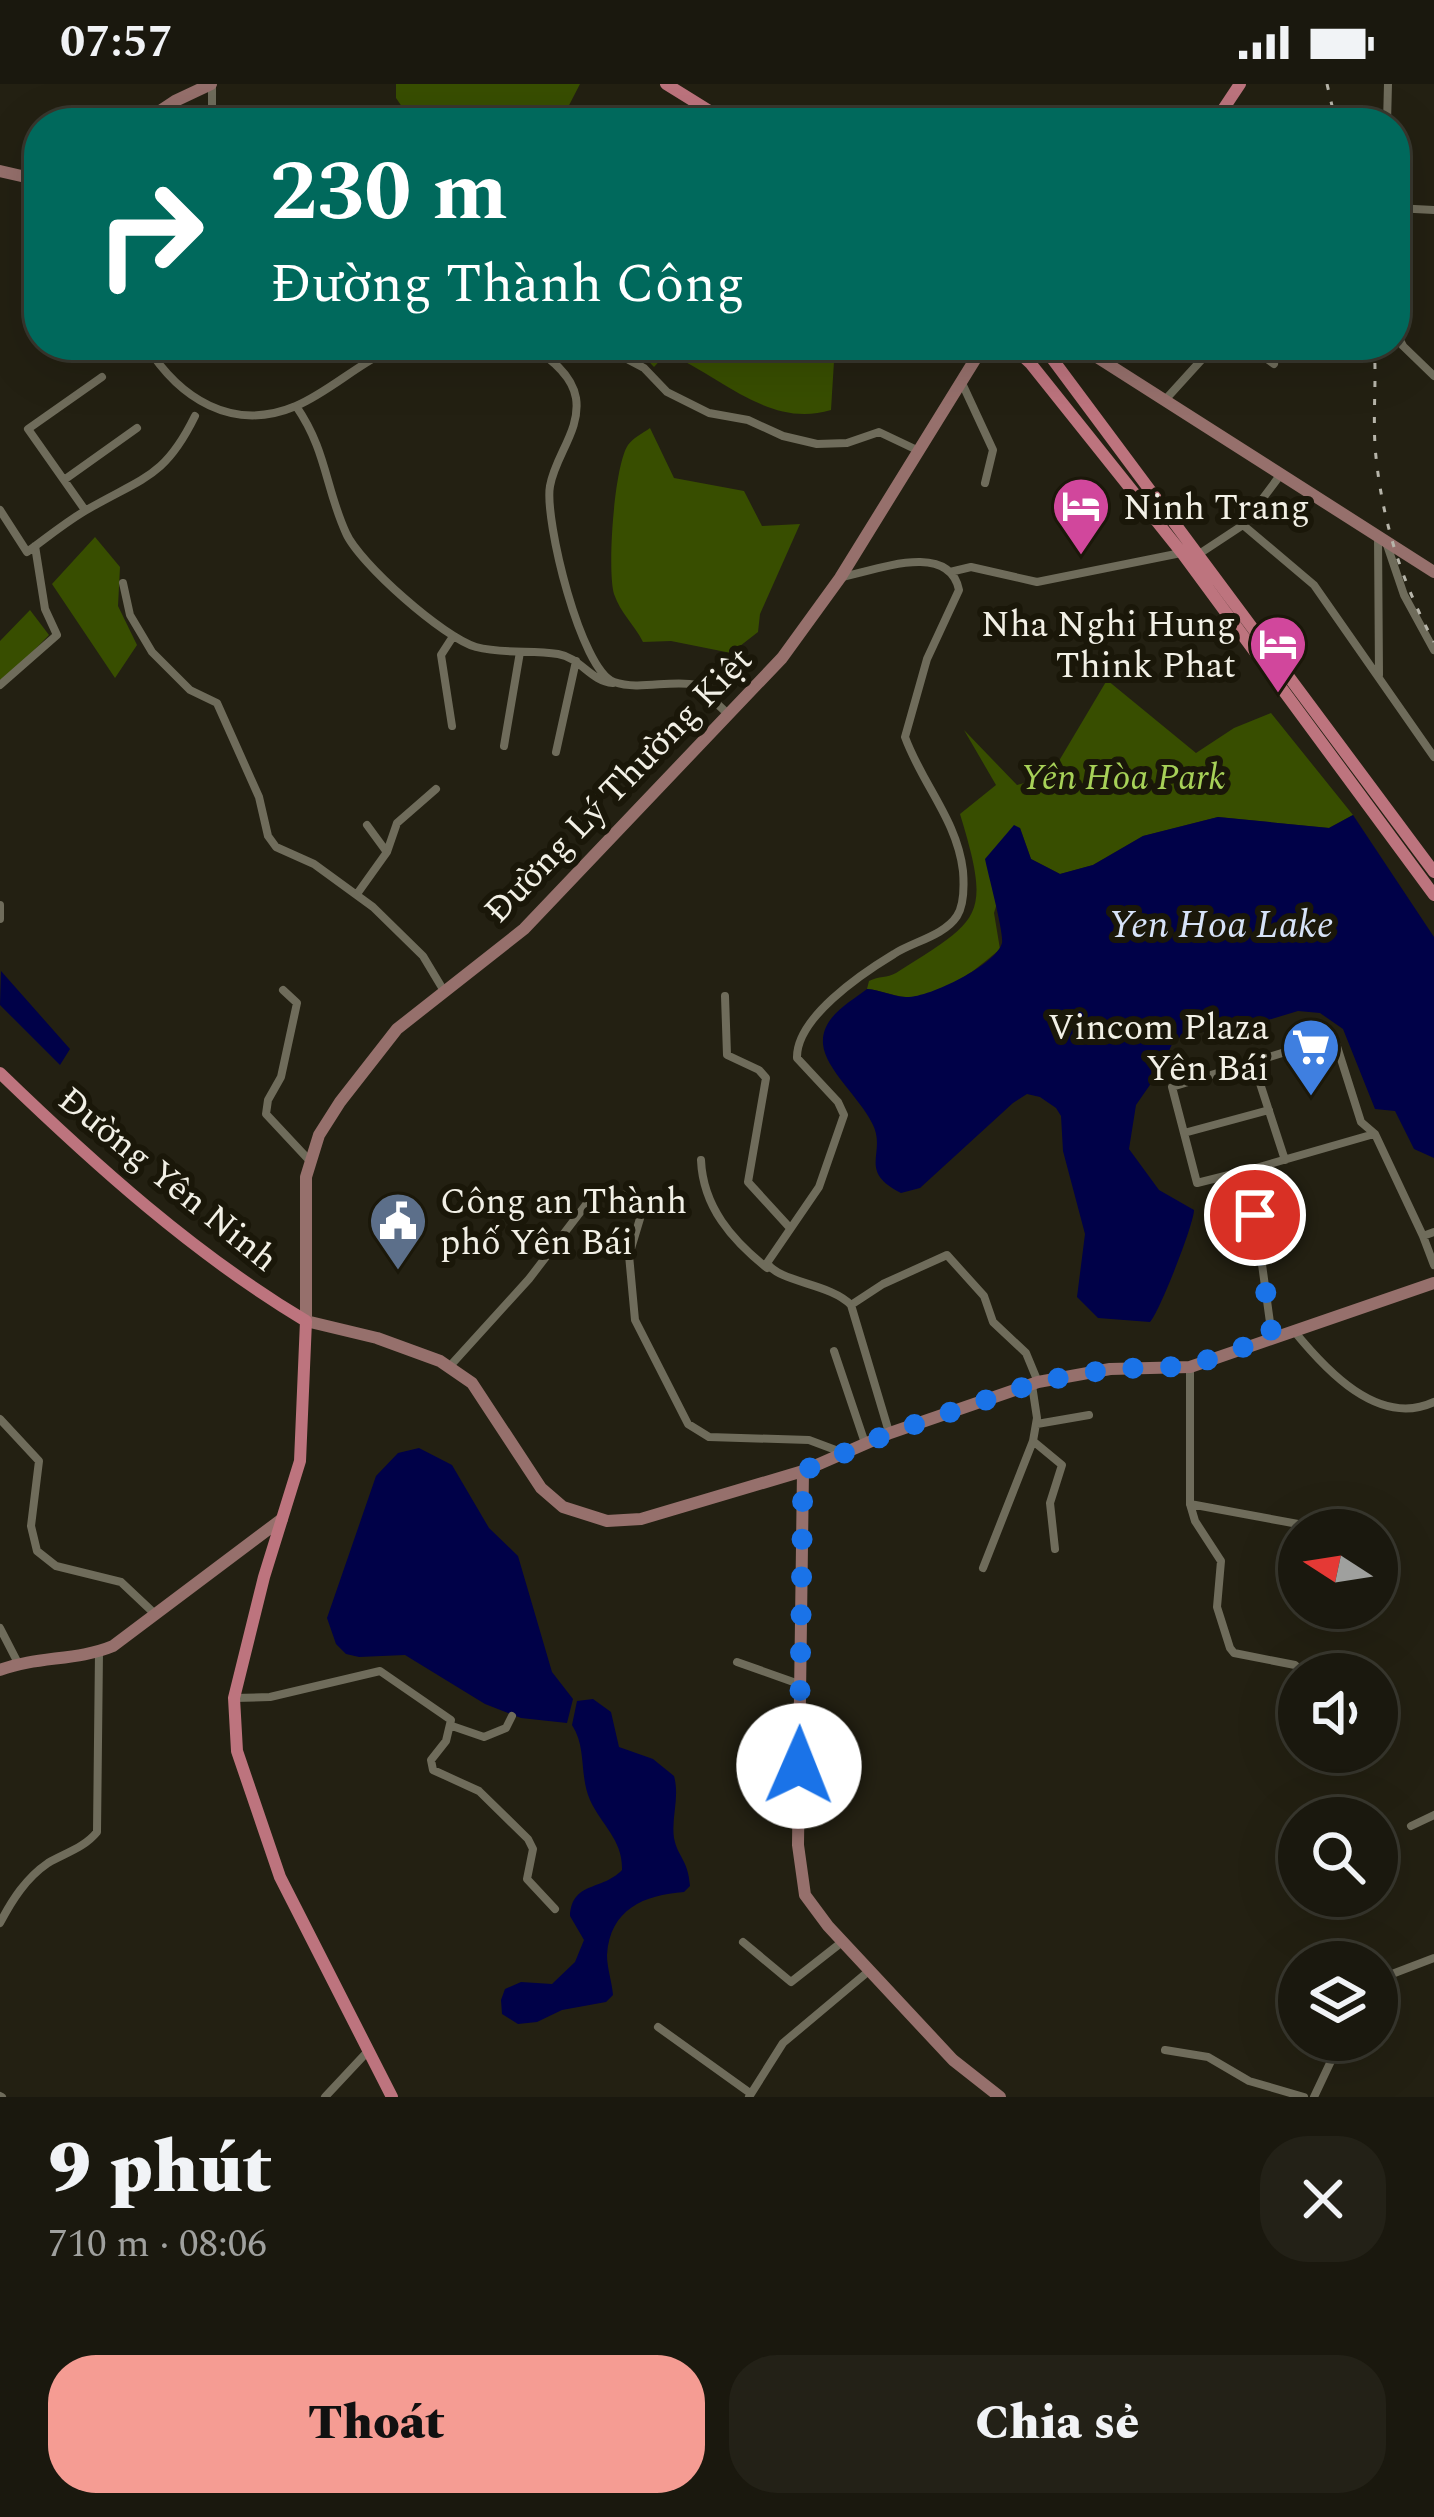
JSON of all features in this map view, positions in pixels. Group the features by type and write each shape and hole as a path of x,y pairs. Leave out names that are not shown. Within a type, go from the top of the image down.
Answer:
{"main road":[{"path":"164,108 212,84"},
{"path":"666,84 705,108"},
{"name":"Đường Lý Thường Kiệt","path":"306,1321 304,1208 309,1160 340,1102 386,1041 524,929 782,658 840,578 974,360"},
{"path":"1027,360 1183,553 1434,895"},
{"path":"1053,360 1434,872"},
{"path":"1102,360 1434,572"},
{"name":"Đường Yên Ninh","path":"0,1073 73,1142 218,1264 306,1321"},
{"path":"392,2097 338,1997 265,1838 237,1751 234,1698 300,1461 306,1321 377,1338 449,1368 472,1383 541,1489 580,1514 607,1521 640,1519 803,1471 890,1433 1035,1384 1110,1369 1190,1366 1434,1282"},
{"path":"803,1471 798,1845 805,1894 842,1942 952,2060 1000,2097"},
{"path":"0,1670 99,1652 157,1616 285,1516"}],"street":[{"path":"1410,353 1434,376"},
{"path":"157,360 177,386 210,408 252,415 296,406 370,360"},
{"path":"548,360 564,372 576,395 572,429 551,479 550,508 581,634 602,673 615,683"},
{"path":"630,360 667,392 709,413 748,420 783,436 817,444 886,433 917,450"},
{"path":"1165,400 1201,360"},
{"path":"1269,360 1274,364"},
{"path":"85,511 28,429 102,377"},
{"path":"960,380 993,450 986,484"},
{"path":"296,406 319,442 342,524 354,548 452,638 475,646 577,659 596,678 615,683 697,685 729,716"},
{"path":"0,510 27,552 85,511 157,471 180,447 195,416"},
{"path":"64,480 137,428"},
{"path":"1199,554 1243,525 1281,474"},
{"path":"1243,525 1314,585 1434,757"},
{"path":"1379,676 1382,538"},
{"path":"1382,538 1404,595 1434,650"},
{"path":"0,685 57,635 45,609 35,546"},
{"path":"950,572 970,567 1037,582 1183,553"},
{"path":"768,1268 768,1259 819,1187 844,1115 838,1102 797,1058 802,1033 818,1013 875,967 950,923 962,900 963,872 953,832 905,737 927,659 959,590 957,578 941,565 926,561 840,578"},
{"path":"123,583 130,615 152,652 190,690 217,703 260,797 268,836 276,848 314,864 357,894 410,941 443,991"},
{"path":"452,638 441,655 452,726"},
{"path":"504,746 520,652"},
{"path":"556,752 577,659"},
{"path":"357,894 387,852 397,823 436,789"},
{"path":"367,825 387,852"},
{"path":"0,905 0,919"},
{"path":"284,990 297,1003 284,1068 266,1114 309,1160"},
{"path":"725,997 727,1055 763,1072 766,1078 748,1182 790,1228"},
{"path":"1375,1134 1197,1183 1172,1087 1334,1037 1361,1122 1375,1134 1434,1265"},
{"path":"1253,1062 1285,1160"},
{"path":"1184,1133 1269,1110"},
{"path":"701,1160 705,1194 751,1255 768,1268 838,1294 851,1305 890,1433"},
{"path":"1249,1170 1272,1337"},
{"path":"449,1368 540,1266 581,1209 596,1197 631,1194 645,1202 629,1255 635,1320 691,1428 709,1437 814,1441 844,1454"},
{"path":"1423,1236 1434,1232"},
{"path":"851,1305 883,1284 947,1255 984,1296 992,1322 1026,1353 1035,1384 1037,1424 982,1568"},
{"path":"1294,1331 1331,1373 1358,1393 1396,1406 1434,1402"},
{"path":"834,1352 866,1444"},
{"path":"1190,1366 1190,1504 1195,1521 1221,1561 1217,1607 1234,1653 1278,1661"},
{"path":"1037,1424 1089,1415"},
{"path":"0,1419 39,1461 31,1526 37,1551 56,1566 121,1582 157,1616"},
{"path":"1033,1442 1062,1466 1050,1503 1055,1549"},
{"path":"1190,1504 1278,1520"},
{"path":"0,1628 18,1664"},
{"path":"0,1923 13,1898 38,1871 84,1845 97,1832 99,1652"},
{"path":"737,1662 800,1684"},
{"path":"234,1698 270,1697 380,1671 451,1720 446,1741 430,1760 433,1770 496,1804 528,1839 532,1849 527,1879 555,1909"},
{"path":"452,1726 484,1737 506,1728 512,1716"},
{"path":"1411,1826 1434,1815"},
{"path":"743,1942 791,1982 842,1942"},
{"path":"1398,1972 1434,1958"},
{"path":"658,2027 750,2095 783,2043 869,1970"},
{"path":"325,2097 370,2049"},
{"path":"1165,2050 1208,2057 1249,2081 1304,2097"},
{"path":"1313,2097 1331,2061"}],"green space":[{"path":"396,84 580,84 568,108 403,108 396,98"},
{"path":"681,360 834,360 831,410 808,414 766,406"},
{"path":"650,428 674,478 744,491 762,526 800,524 760,614 758,632 731,653 671,641 643,642 614,594 612,542 619,474 628,445"},
{"path":"95,537 120,567 118,606 137,645 115,678 52,584"},
{"path":"30,610 49,635 3,682 0,641"},
{"name":"Yên Hòa Park","path":"1107,680 1196,753 1234,728 1271,713 1353,815 1329,828 1218,817 1143,836 1093,865 1060,874 1031,859 1020,828 994,913 1000,949 969,974 931,994 906,997 867,989 869,981 896,973 946,940 972,913 975,876 960,814 996,785 964,730 1017,785 1050,776"}],"water":[{"name":"Yen Hoa Lake","path":"1353,815 1434,937 1434,1158 1414,1149 1395,1111 1375,1109 1343,1029 1320,1013 1298,1011 1255,1024 1185,1034 1173,1042 1136,1105 1129,1149 1159,1190 1194,1210 1150,1322 1098,1318 1077,1297 1085,1234 1063,1151 1061,1116 1040,1097 1027,1094 1013,1103 920,1188 901,1193 880,1177 876,1134 867,1113 825,1054 826,1026 867,989 915,996 960,979 997,952 1002,937 985,859 1014,825 1020,828 1031,859 1060,874 1093,865 1143,836 1218,817 1329,828"},
{"path":"1,971 70,1049 60,1065 0,1005"},
{"path":"419,1448 452,1465 489,1528 518,1556 552,1672 573,1699 567,1723 521,1718 485,1704 405,1655 359,1657 346,1654 336,1644 327,1618 376,1476 398,1453"},
{"path":"593,1699 611,1712 619,1747 653,1759 674,1776 674,1838 690,1886 684,1892 643,1901 622,1916 610,1939 607,1960 613,1995 606,2002 518,2024 502,2014 505,1989 521,1982 552,1984 575,1962 584,1940 570,1916 576,1897 622,1870 615,1842 587,1791 580,1743 572,1725 577,1701"}],"railway":[{"path":"1327,84 1333,108"},
{"path":"1374,360 1375,443 1384,506 1403,575 1434,642"}],"place":[{"name":"Ninh Trang","path":"1081,557"},
{"name":"Nha Nghi Hung Think Phat","path":"1278,695"},
{"name":"Vincom Plaza Yên Bái","path":"1311,1098"},
{"name":"Công an Thành phố Yên Bái","path":"398,1272"}],"route":[{"path":"799,1766 803,1471 890,1433 1038,1382 1110,1369 1190,1366 1272,1337 1255,1215"}]}
